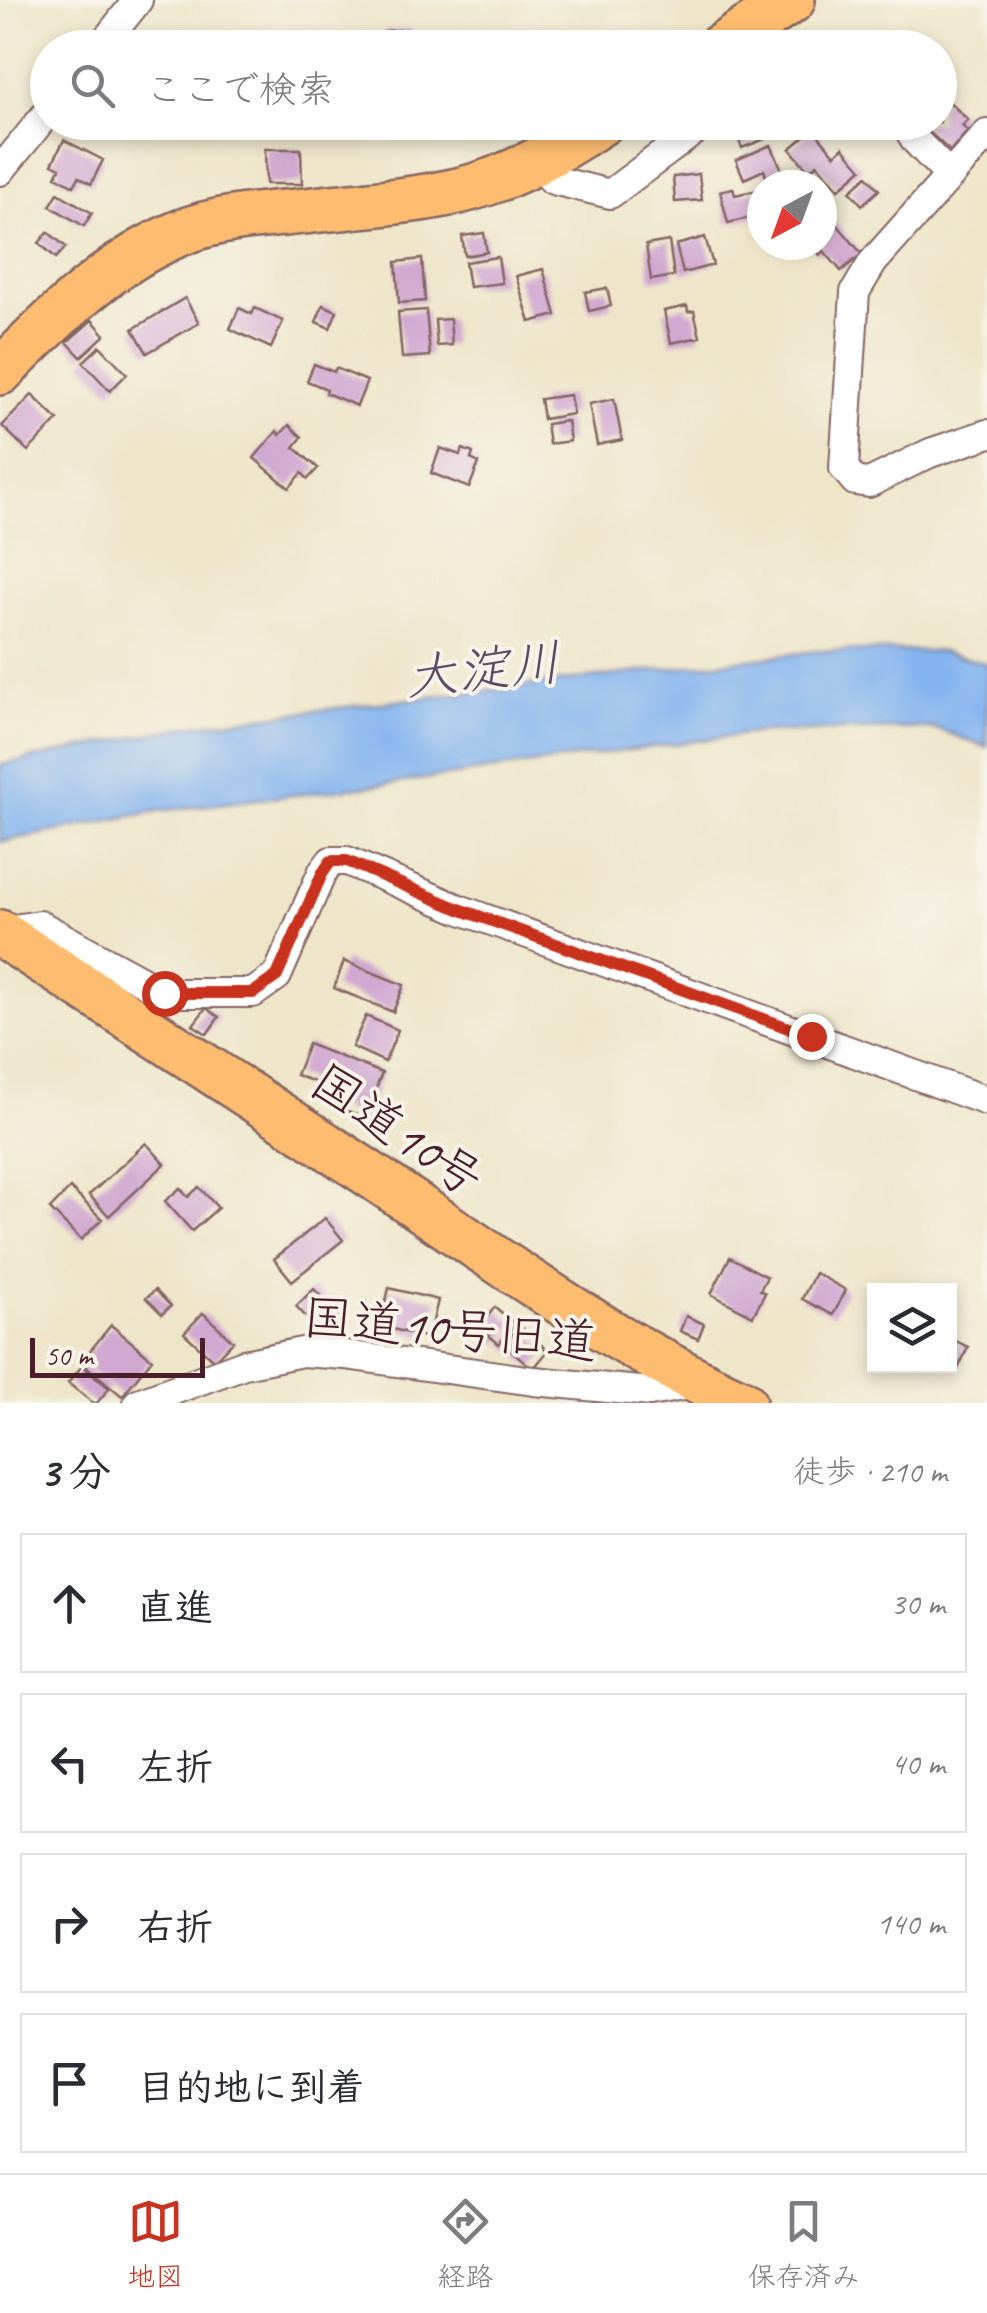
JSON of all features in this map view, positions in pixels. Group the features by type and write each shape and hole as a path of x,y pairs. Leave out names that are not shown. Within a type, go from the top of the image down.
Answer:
{"highway":[{"path":"746,30 792,0"},
{"path":"0,372 93,286 135,256 180,234 223,220 400,201 461,190 511,172 575,140"},
{"name":"国道10号","path":"0,932 525,1280 614,1335 743,1403"}],"street":[{"path":"114,30 138,0"},
{"path":"0,170 30,134"},
{"path":"987,134 873,262 855,292 844,468 855,481 869,483 930,454 987,434"},
{"path":"535,161 553,180 610,194 682,140"},
{"path":"915,140 950,176"},
{"path":"0,932 40,925 164,993 253,993 277,976 331,861 347,861 459,909 987,1101"},
{"name":"国道10号旧道","path":"138,1403 244,1364 302,1352 346,1355 538,1392 650,1392 700,1382"}],"water":[{"path":"817,651 942,651 987,664 987,747 934,728 759,732 396,783 157,811 0,842 0,765 194,725"}],"building":[{"path":"957,109 968,120 962,126 968,131 950,151 938,140 957,140"},
{"path":"64,140 103,160 91,184 79,177 74,186 56,176 60,168 52,164"},
{"path":"739,140 762,140 742,148"},
{"path":"800,140 822,140 835,155 843,147 862,169 839,189 837,170 822,170 817,164 808,170 790,149"},
{"path":"771,145 782,170 747,170 744,179 736,160"},
{"path":"265,149 301,149 302,184 266,184"},
{"path":"699,174 702,200 675,202 673,177"},
{"path":"867,176 879,190 862,205 850,191"},
{"path":"733,188 735,195 747,192 747,219 728,223 720,191"},
{"path":"58,193 92,213 84,226 50,206"},
{"path":"837,224 862,254 841,271 832,260 837,260"},
{"path":"48,232 66,247 56,258 39,243"},
{"path":"484,233 487,252 465,256 462,236"},
{"path":"705,237 713,265 683,273 676,245"},
{"path":"669,241 674,276 651,280 646,245"},
{"path":"498,257 502,283 469,287 465,262"},
{"path":"422,259 425,301 399,303 396,262"},
{"path":"543,269 556,315 530,322 516,276"},
{"path":"607,288 611,306 589,311 585,292"},
{"path":"185,298 199,323 147,353 133,329"},
{"path":"323,305 337,311 330,328 316,322"},
{"path":"687,306 688,312 694,311 700,337 671,343 664,311"},
{"path":"239,308 252,314 255,308 283,321 271,348 230,329"},
{"path":"426,310 430,356 402,358 398,312"},
{"path":"450,319 452,345 437,346 435,320"},
{"path":"92,320 105,335 81,357 67,342"},
{"path":"100,346 127,374 110,391 83,362"},
{"path":"314,364 367,381 357,406 307,381"},
{"path":"32,395 58,420 28,451 2,426"},
{"path":"570,395 573,414 543,419 540,399"},
{"path":"614,399 622,440 597,445 589,404"},
{"path":"567,421 570,441 549,444 546,424"},
{"path":"289,425 302,437 294,447 318,468 308,479 302,473 289,488 254,458 277,431 280,435"},
{"path":"440,448 460,455 463,449 473,453 471,459 479,463 469,488 431,473"},
{"path":"344,961 404,985 393,1012 334,988"},
{"path":"206,1008 219,1017 207,1034 193,1025"},
{"path":"366,1016 398,1030 385,1062 352,1047"},
{"path":"308,1044 382,1073 365,1118 335,1106 341,1092 296,1075"},
{"path":"146,1143 165,1164 109,1216 89,1195"},
{"path":"199,1187 218,1208 192,1231 165,1201 180,1188 188,1197"},
{"path":"70,1188 102,1219 81,1240 50,1209"},
{"path":"325,1218 343,1240 292,1281 274,1259"},
{"path":"730,1257 767,1277 760,1290 765,1293 753,1316 711,1294"},
{"path":"815,1273 846,1290 833,1315 802,1299"},
{"path":"389,1288 438,1300 429,1338 380,1326"},
{"path":"314,1289 340,1316 322,1334 296,1306"},
{"path":"155,1290 171,1306 162,1314 146,1298"},
{"path":"495,1307 515,1324 499,1344 479,1327"},
{"path":"203,1313 233,1341 214,1361 184,1333"},
{"path":"686,1316 704,1324 698,1339 680,1331"},
{"path":"111,1325 152,1359 122,1396 81,1362"},
{"path":"520,1326 548,1351 533,1369 504,1344"},
{"path":"957,1342 968,1347 957,1371"},
{"path":"82,1366 109,1388 97,1403 68,1383"}],"route":[{"path":"164,993 253,993 277,976 322,874 331,861 347,861 459,909 811,1036"}],"water label":[{"name":"大淀川","path":"483,669"}]}
